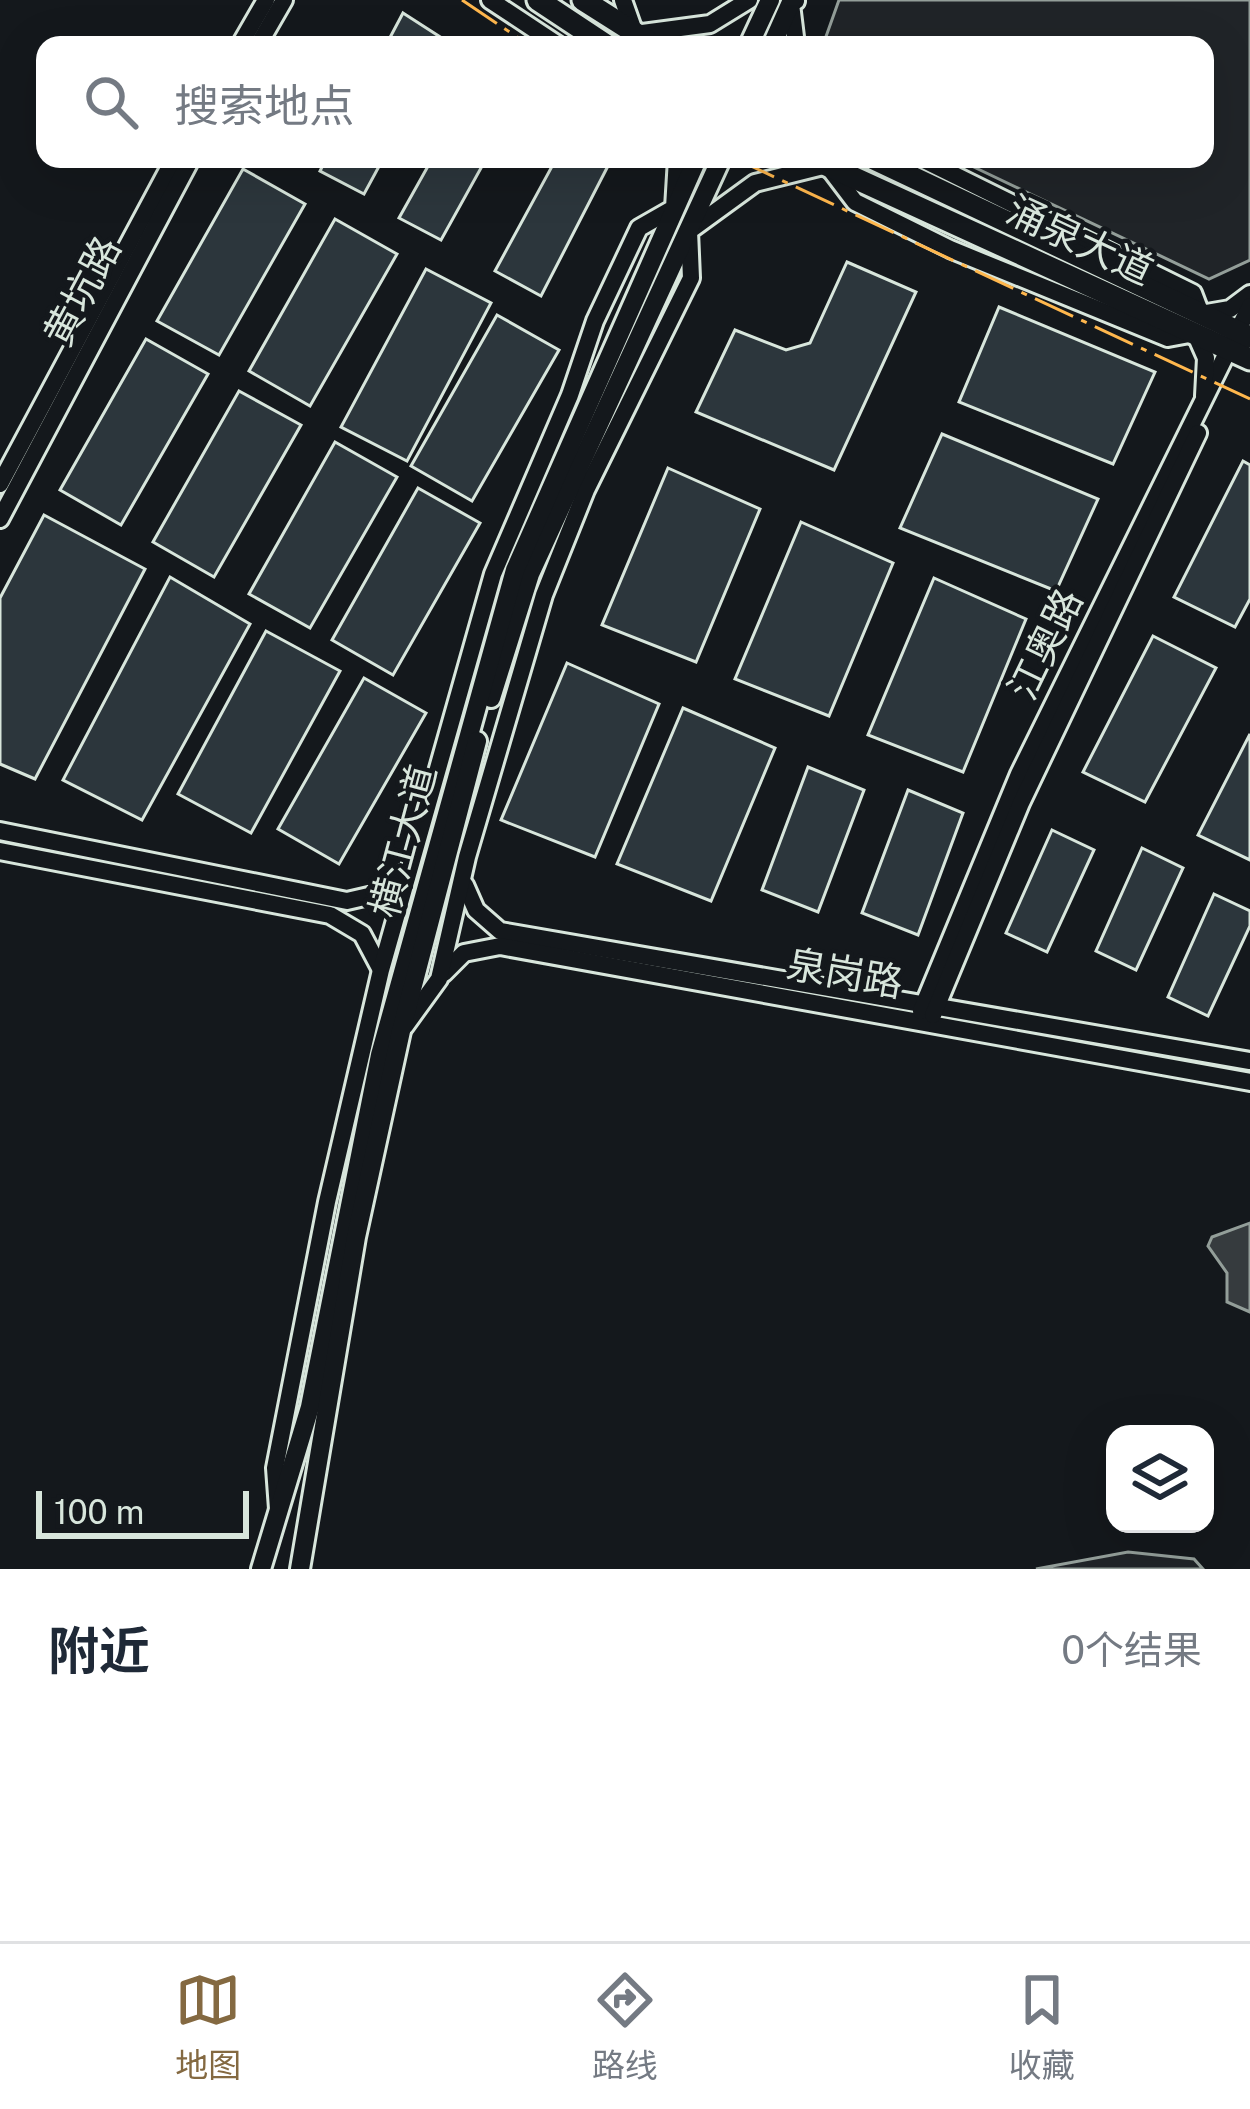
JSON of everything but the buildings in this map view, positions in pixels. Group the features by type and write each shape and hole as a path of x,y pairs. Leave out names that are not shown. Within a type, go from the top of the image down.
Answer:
{"main road":[{"path":"538,0 592,36"},
{"path":"583,0 639,36"},
{"path":"753,36 770,0"},
{"path":"776,36 794,1"},
{"name":"横江大道","path":"300,1569 334,1391 356,1238 445,837 515,570 693,168"},
{"name":"横江大道","path":"261,1569 310,1407 382,1010 445,837 530,574 717,168"},
{"name":"涌泉大道","path":"834,168 1243,343"},
{"name":"涌泉大道","path":"892,168 1198,324"}],"street":[{"path":"245,36 266,0"},
{"path":"263,36 284,0"},
{"path":"490,0 545,36"},
{"path":"623,0 642,36"},
{"path":"657,36 710,24 749,0"},
{"path":"794,1 796,36"},
{"name":"黄坑路","path":"0,484 169,168"},
{"name":"黄坑路","path":"0,519 186,168"},
{"path":"674,208 676,168"},
{"path":"689,231 755,183 801,168"},
{"path":"940,168 1193,293 1206,358 1204,396"},
{"path":"1198,324 1250,294"},
{"name":"江奥路","path":"927,1012 1021,803 1243,343 1250,306"},
{"name":"江奥路","path":"927,1012 1019,774 1204,396 1243,343"},
{"path":"0,831 332,908 362,934 381,970"},
{"path":"0,851 332,908 372,898 398,883 409,867 445,837 476,910 502,939 464,953 401,1031"},
{"path":"382,1010 381,970 409,867"},
{"path":"439,979 464,885"},
{"name":"泉岗路","path":"502,939 927,1012 1250,1061"},
{"name":"泉岗路","path":"927,1012 1250,1082"}],"shaded area":[{"path":"839,0 1250,0 1250,260 1209,279 976,168 1214,168 1214,36 826,36"},
{"path":"1250,1223 1250,1312 1227,1302 1227,1273 1208,1246 1212,1237"},
{"path":"1128,1552 1194,1559 1203,1569 1036,1569"}],"power":[{"path":"462,0 516,36"},
{"path":"755,168 1250,399"}]}
